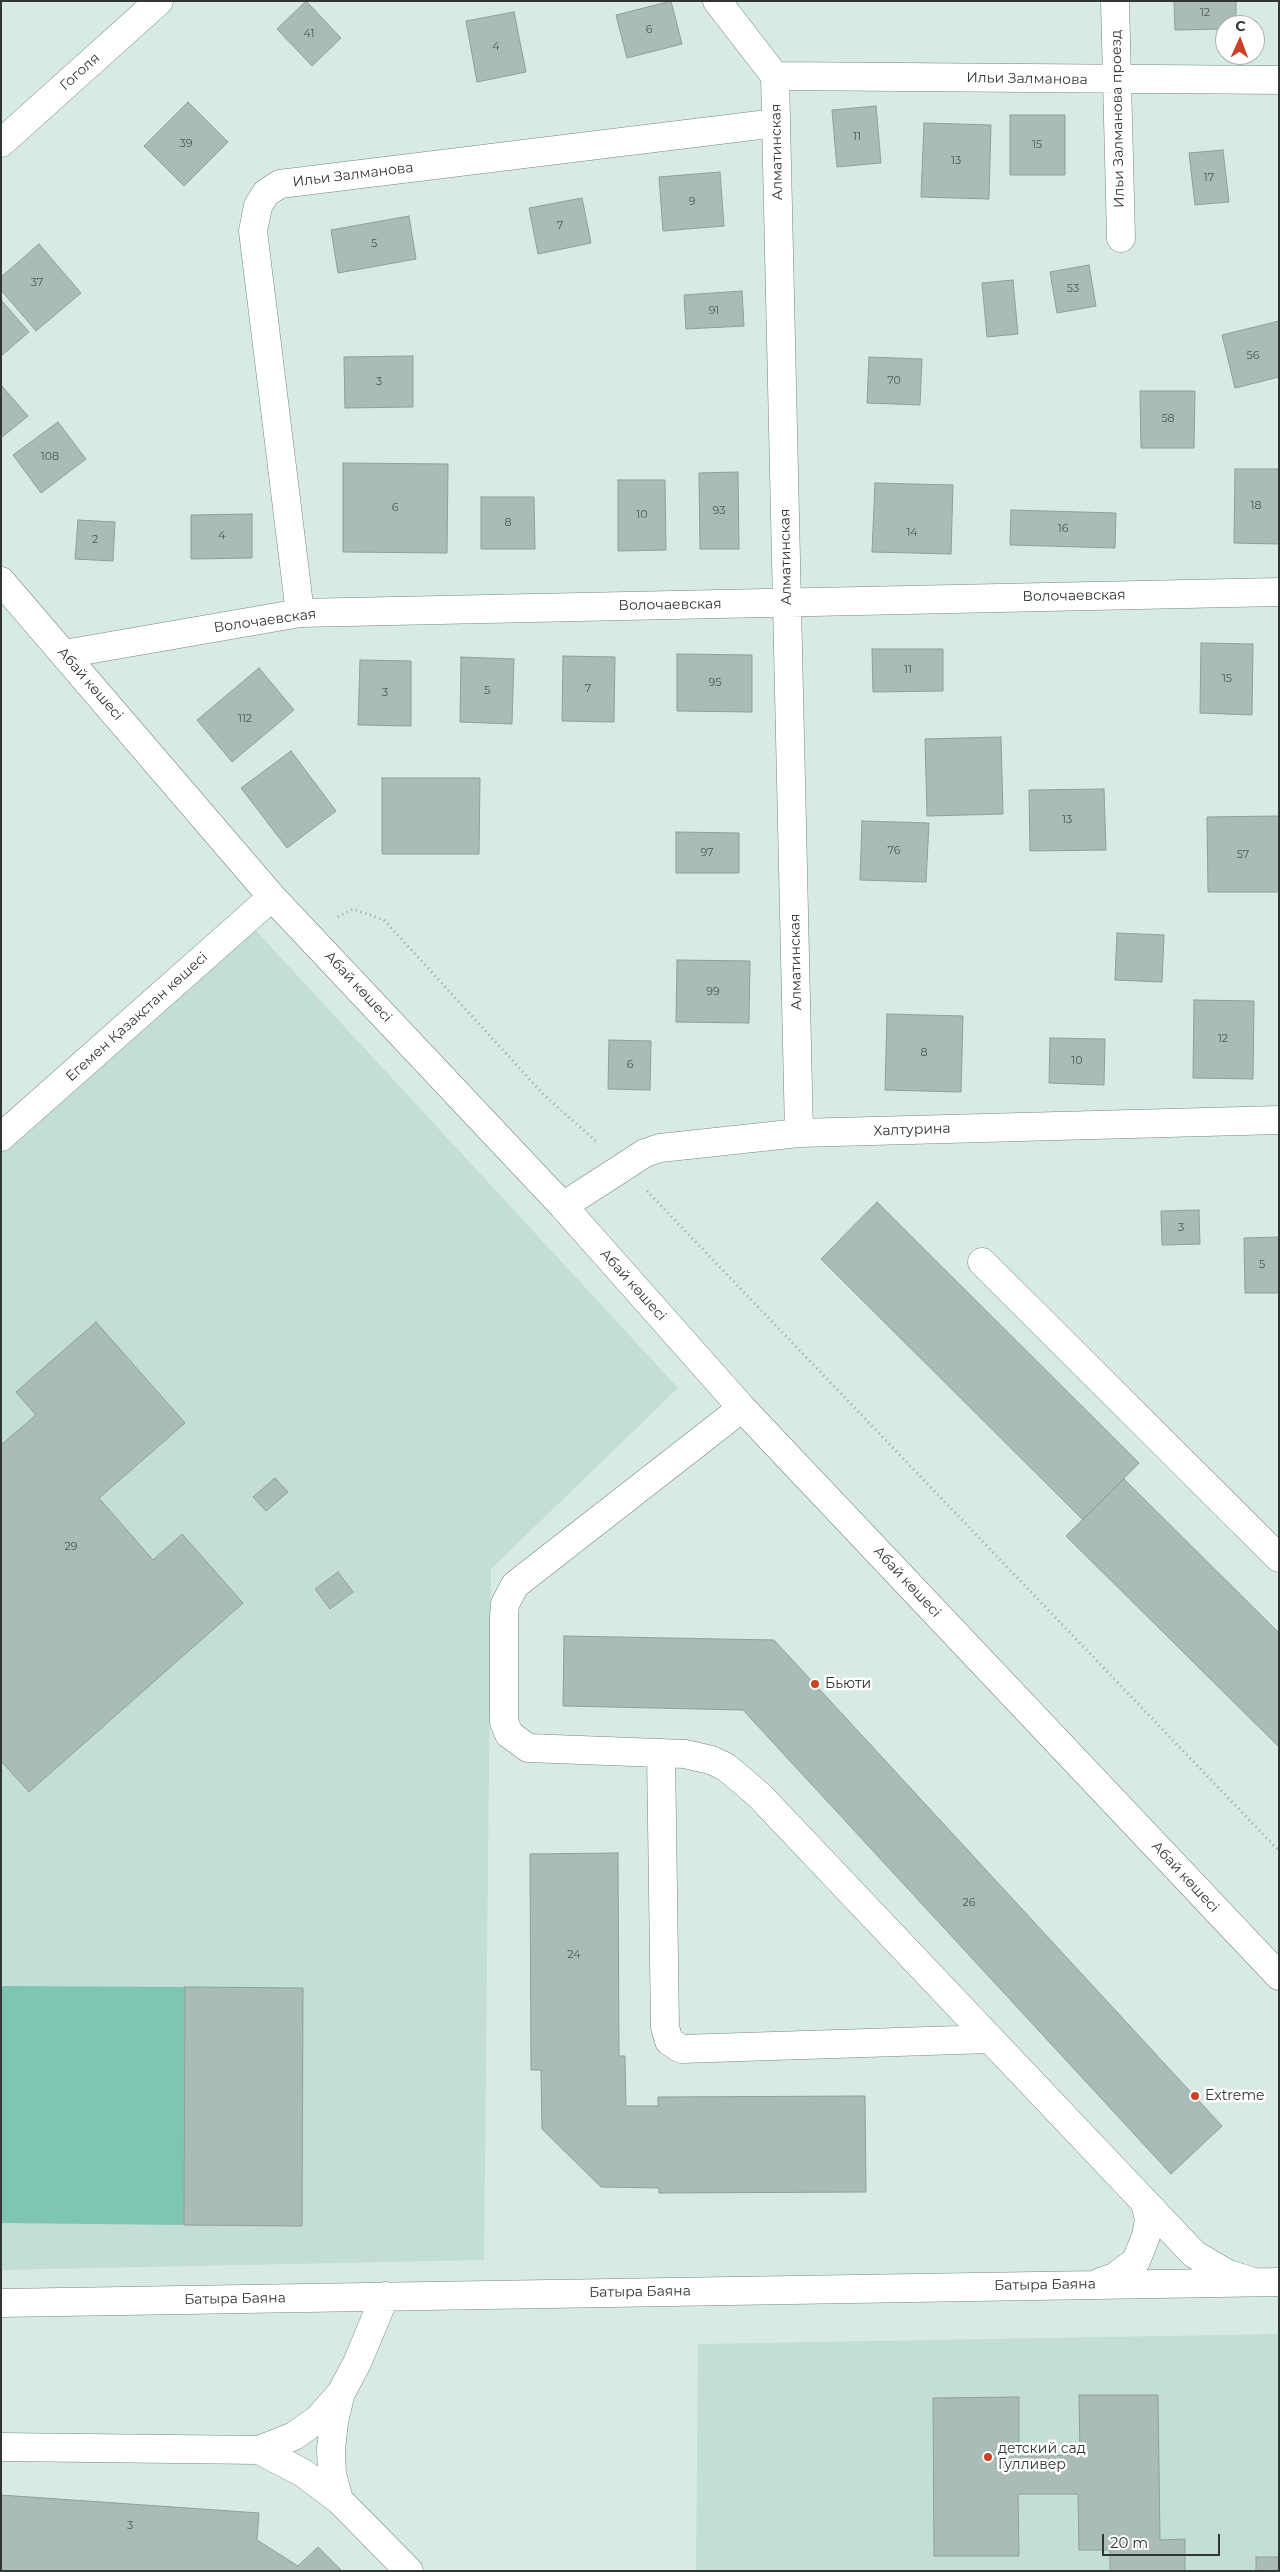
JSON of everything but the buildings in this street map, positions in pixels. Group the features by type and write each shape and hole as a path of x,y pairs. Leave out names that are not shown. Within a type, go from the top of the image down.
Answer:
{"street":[{"name":"Гоголя","path":"1,143 159,1"},
{"path":"716,1 775,76"},
{"name":"Ильи Залманова проезд","path":"1115,1 1121,238"},
{"name":"Ильи Залманова","path":"775,76 1279,80"},
{"name":"Алматинская","path":"775,76 800,1133"},
{"name":"Ильи Залманова","path":"300,613 253,231 258,206 266,193 280,184 776,123"},
{"name":"Абай көшесі","path":"1,581 272,897 563,1206 742,1408 1279,1976"},
{"name":"Волочаевская","path":"64,654 300,613 1279,592"},
{"name":"Егемен Қазақстан көшесі","path":"1,1137 272,897"},
{"name":"Халтурина","path":"563,1206 645,1153 660,1148 800,1133 1279,1120"},
{"path":"982,1262 1279,1558"},
{"path":"742,1408 515,1585 505,1604 504,1722 509,1734 528,1748 698,1756 726,1767 759,1796 1194,2254 1228,2274 1266,2282"},
{"path":"661,1753 665,2027 669,2041 681,2049 990,2039"},
{"path":"1095,2284 1115,2277 1136,2261 1146,2236 1148,2220 1145,2202"},
{"name":"Батыра Баяна","path":"1,2303 1266,2282"},
{"path":"1,2447 259,2450 294,2436 318,2420 341,2393 357,2363 385,2296"},
{"path":"339,2500 332,2474 331,2449 334,2422 341,2393"},
{"path":"259,2450 303,2474 339,2500 409,2571"}],"path":[{"path":"307,933 353,909 384,920 544,1095 624,1166 1279,1851"}],"shaded area":[{"path":"246,920 678,1388 491,1569 484,2260 1,2270 1,1142"},
{"name":"детский сад Гулливер","path":"1279,2334 1279,2571 696,2571 698,2344"}],"green space":[{"path":"1,1986 185,1987 184,2225 1,2223"}],"place":[{"name":"Бьюти","path":"815,1684"},
{"name":"Extreme","path":"1195,2096"},
{"name":"детский сад Гулливер","path":"988,2457"}]}
